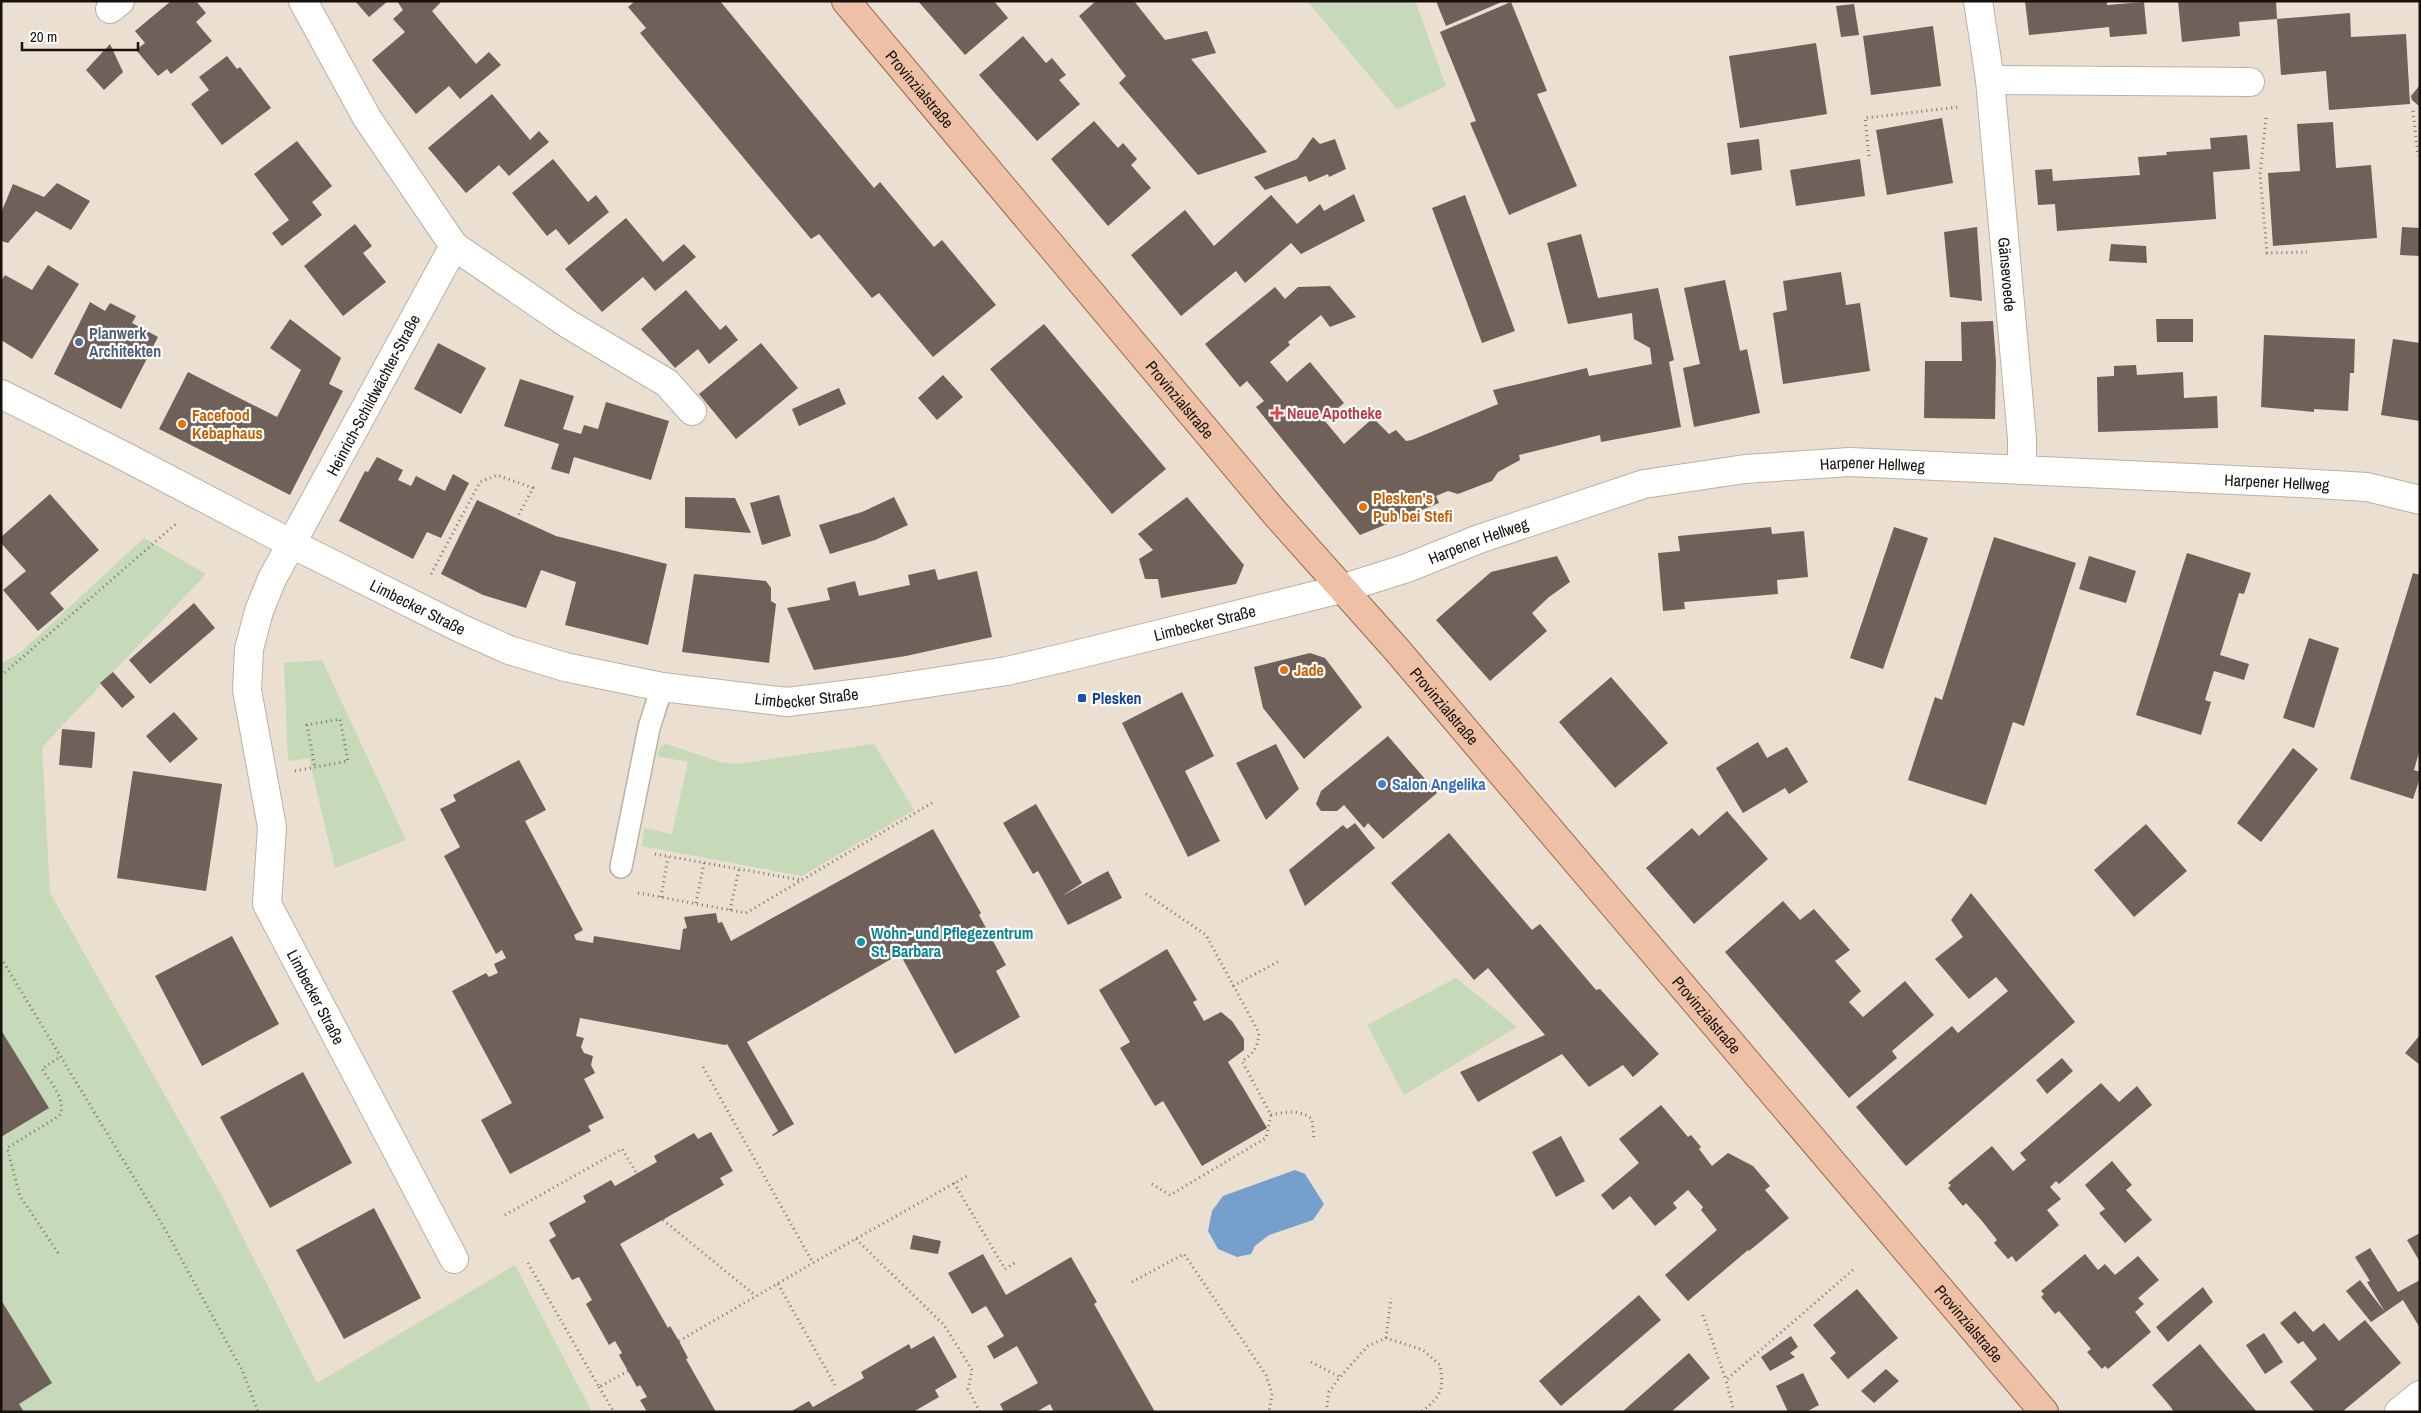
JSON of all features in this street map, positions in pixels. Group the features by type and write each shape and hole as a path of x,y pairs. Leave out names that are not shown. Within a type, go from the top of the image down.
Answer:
{"main road":[{"name":"Provinzialstraße","path":"846,1 1274,513 1402,656 2044,1412"}],"street":[{"path":"303,1 367,118 454,246 568,324 667,383 692,411"},
{"name":"Gänsevoede","path":"1978,1 1991,91 2022,438 2022,470"},
{"path":"1991,91 2250,82"},
{"name":"Heinrich-Schildwächter-Straße","path":"292,544 454,246"},
{"name":"Limbecker Straße","path":"1,394 122,455 205,500 462,629 510,650 565,667 662,687 787,702 868,692 1007,671 1341,589"},
{"name":"Harpener Hellweg","path":"1341,589 1407,568 1479,539 1644,484 1745,469 1850,462 2367,488 2420,500"},
{"name":"Limbecker Straße","path":"292,544 269,587 259,611 249,649 247,690 272,828 267,904 454,1259"},
{"path":"2399,1412 2420,1395"}],"lane":[{"path":"623,858 649,728 662,687"}],"path":[{"path":"1869,156 1865,118 1991,91"},
{"path":"2413,111 2418,156"},
{"path":"2266,118 2260,174 2267,254 2307,252"},
{"path":"431,574 480,482 497,475 533,488 517,518"},
{"path":"1,676 205,500"},
{"path":"263,778 315,768 348,761 340,718 307,725 315,768"},
{"path":"801,880 668,857 623,858 632,892 746,913 932,802"},
{"path":"661,897 668,857"},
{"path":"696,903 704,863"},
{"path":"730,910 739,869"},
{"path":"1146,894 1206,935 1258,1032 1258,1044 1254,1053 1242,1061 1271,1114 1266,1138 1170,1195 1152,1184"},
{"path":"1,958 165,1229 243,1372 258,1412"},
{"path":"1234,986 1281,960"},
{"path":"58,1254 20,1196 7,1148 59,1116 63,1111 62,1103 42,1069 60,1057"},
{"path":"703,1067 813,1264"},
{"path":"1271,1114 1289,1111 1306,1114 1312,1119 1314,1140"},
{"path":"505,1215 622,1149 636,1174"},
{"path":"679,1341 967,1176"},
{"path":"954,1183 1005,1269 1016,1262"},
{"path":"663,1220 756,1296"},
{"path":"856,1239 944,1325 972,1370 968,1389 980,1412"},
{"path":"1132,1282 1184,1254 1266,1375 1272,1393 1270,1412"},
{"path":"528,1263 614,1412"},
{"path":"1726,1380 1852,1270"},
{"path":"778,1284 835,1385"},
{"path":"1386,1338 1390,1298"},
{"path":"1703,1315 1726,1380 1734,1412"},
{"path":"1326,1412 1329,1392 1340,1377 1368,1346 1386,1338 1422,1350 1440,1364 1443,1385 1433,1403 1421,1412"},
{"path":"1311,1362 1340,1377"},
{"path":"599,1387 628,1371"}],"green space":[{"path":"1415,1 1446,86 1397,109 1308,2"},
{"path":"144,538 206,574 42,747 50,893 222,1196 317,1383 515,1265 592,1412 1,1412 1,664 22,651"},
{"path":"322,660 406,840 335,868 309,758 288,761 284,663"},
{"path":"666,744 721,762 736,764 874,744 914,810 802,876 642,846 644,828 672,834 688,762 657,756 659,748"},
{"path":"1456,978 1517,1027 1404,1095 1367,1025"}],"water":[{"path":"1295,1170 1305,1174 1324,1204 1313,1220 1269,1235 1255,1246 1251,1254 1237,1257 1218,1249 1208,1231 1212,1211 1223,1196"}],"building":[{"path":"171,1 196,1 206,13 196,22 212,41 171,74 167,69 158,76 136,50 145,43 135,31"},
{"path":"355,1 388,1 369,17"},
{"path":"397,1 442,1 432,11 476,64 489,52 501,65 460,99 449,86 416,114 372,60 405,32 393,19 403,10"},
{"path":"635,1 720,1 874,188 880,182 934,247 942,240 996,305 933,357 879,293 872,298 819,234 811,239 640,33 646,28 628,7"},
{"path":"918,1 994,1 1008,18 965,55"},
{"path":"1096,1 1134,1 1165,40 1207,31 1216,53 1191,59 1267,152 1198,175 1119,83 1126,76 1079,16"},
{"path":"1436,1 1504,1 1446,26"},
{"path":"2025,1 2107,1 2107,5 2144,2 2147,34 2110,37 2109,27 2029,35"},
{"path":"2178,1 2276,1 2277,19 2239,22 2240,36 2182,42"},
{"path":"1511,2 1547,91 1537,94 1577,186 1509,215 1470,123 1476,121 1440,32"},
{"path":"1854,4 1859,35 1841,37 1836,6"},
{"path":"2350,13 2351,37 2406,34 2410,104 2329,110 2326,71 2281,75 2277,19"},
{"path":"1933,26 1941,86 1871,95 1863,36"},
{"path":"1023,36 1046,63 1052,58 1066,75 1059,80 1080,104 1037,141 979,75"},
{"path":"1816,43 1827,114 1740,128 1729,56"},
{"path":"110,44 123,72 104,90 86,70"},
{"path":"227,56 237,69 240,67 271,108 222,145 191,104 209,90 199,77"},
{"path":"2420,85 2420,107 2412,100 2411,96"},
{"path":"492,94 530,140 539,131 549,142 509,176 499,165 466,193 428,148"},
{"path":"1942,118 1953,183 1887,195 1876,130"},
{"path":"1094,121 1118,148 1123,143 1137,159 1131,165 1151,188 1108,226 1051,159"},
{"path":"2333,122 2336,168 2371,165 2377,238 2273,246 2268,173 2300,171 2297,124"},
{"path":"2247,135 2250,169 2213,172 2216,219 2057,231 2055,204 2038,205 2035,170 2052,169 2053,181 2140,175 2138,157 2167,155 2166,152 2211,149 2210,138"},
{"path":"1313,137 1320,144 1335,139 1346,169 1329,177 1328,174 1309,182 1306,176 1265,190 1254,177 1297,159"},
{"path":"1759,139 1762,170 1731,175 1727,143"},
{"path":"297,141 332,186 312,202 322,215 282,246 272,233 289,220 254,174"},
{"path":"553,159 588,202 596,195 609,212 569,245 556,229 547,236 512,193"},
{"path":"1860,159 1865,196 1796,206 1790,170"},
{"path":"57,183 90,201 71,230 36,211 8,243 1,241 1,213 13,184 44,197"},
{"path":"1354,194 1365,221 1301,254 1291,243 1245,283 1236,271 1181,316 1131,255 1185,210 1214,246 1271,195 1297,224 1320,204 1324,211"},
{"path":"1465,195 1515,331 1482,343 1432,208"},
{"path":"626,218 663,262 684,244 696,257 655,291 643,277 602,312 565,269"},
{"path":"355,224 372,246 363,253 386,282 343,316 304,266"},
{"path":"1977,227 1982,301 1950,297 1944,232"},
{"path":"2402,227 2420,228 2420,256 2400,255"},
{"path":"1581,234 1598,298 1658,288 1674,360 1669,362 1681,427 1601,442 1600,435 1519,455 1520,460 1498,472 1492,481 1458,494 1448,491 1436,496 1439,503 1360,535 1256,407 1264,401 1247,381 1240,387 1205,344 1275,287 1285,299 1298,287 1330,286 1356,317 1330,327 1321,315 1288,342 1290,345 1270,362 1287,382 1310,362 1344,403 1324,420 1344,444 1373,418 1389,434 1396,430 1406,441 1412,440 1498,404 1493,390 1587,368 1589,376 1652,364 1650,348 1634,339 1632,313 1568,324 1547,243"},
{"path":"2111,244 2146,246 2147,263 2109,261"},
{"path":"48,265 79,284 32,359 1,340 1,281 5,275 32,290"},
{"path":"1841,272 1846,305 1860,303 1870,371 1783,384 1773,313 1787,310 1783,281"},
{"path":"1725,280 1740,351 1747,349 1760,413 1694,427 1683,368 1700,364 1684,288"},
{"path":"686,290 720,330 726,325 738,340 709,364 698,349 675,368 641,329"},
{"path":"90,302 105,311 110,303 136,316 132,323 158,337 121,409 54,374"},
{"path":"290,319 341,358 329,384 343,391 290,495 159,429 188,372 277,417 301,370 270,348"},
{"path":"2156,319 2193,319 2193,342 2157,342"},
{"path":"1993,321 1996,362 1995,419 1924,418 1925,361 1962,361 1961,322"},
{"path":"1044,324 1166,469 1112,514 990,369"},
{"path":"2264,335 2355,339 2354,373 2350,373 2348,411 2314,409 2314,412 2261,407"},
{"path":"2393,339 2420,343 2420,421 2381,415"},
{"path":"438,343 486,368 461,414 414,389"},
{"path":"761,343 798,388 736,439 699,394"},
{"path":"2136,365 2137,375 2183,372 2184,398 2217,396 2218,428 2098,432 2097,377 2114,376 2114,366"},
{"path":"943,375 963,397 937,420 918,398"},
{"path":"520,379 574,396 563,429 581,434 584,425 598,429 606,402 669,421 651,480 574,457 569,474 551,469 559,444 504,426"},
{"path":"839,388 846,404 799,426 792,409"},
{"path":"377,457 403,470 398,480 411,486 416,476 445,491 453,474 469,483 441,538 427,532 413,559 339,521 365,471 368,472"},
{"path":"50,494 99,550 50,593 64,609 38,631 3,590 26,571 1,543 1,537"},
{"path":"779,495 791,536 762,545 750,503"},
{"path":"685,497 735,498 751,533 685,528"},
{"path":"894,497 908,525 875,540 830,554 819,525 862,512"},
{"path":"1187,497 1244,565 1236,584 1161,598 1158,579 1145,579 1139,559 1153,550 1138,534"},
{"path":"477,500 556,536 667,564 648,645 565,625 576,582 541,570 526,608 483,595 441,574"},
{"path":"1771,527 1772,534 1804,531 1808,577 1777,580 1778,594 1684,602 1685,609 1663,611 1658,553 1680,551 1678,536"},
{"path":"1894,527 1928,538 1883,669 1850,658"},
{"path":"1994,537 2076,563 2024,726 2013,722 1986,805 1908,780 1935,697 1942,700"},
{"path":"2187,553 2251,573 2244,594 2239,593 2220,655 2249,664 2244,680 2214,671 2205,700 2211,702 2201,735 2136,715"},
{"path":"1557,556 1570,582 1549,597 1532,613 1547,631 1490,681 1436,620 1491,572"},
{"path":"2089,556 2136,571 2126,603 2079,589"},
{"path":"935,569 938,580 977,571 992,637 906,656 814,670 787,608 830,600 827,588 855,581 859,596 910,585 908,575"},
{"path":"2413,573 2420,575 2420,749 2414,770 2420,772 2420,778 2413,799 2350,779"},
{"path":"694,574 766,581 771,588 771,601 776,604 769,663 682,652"},
{"path":"194,603 215,628 150,684 129,660"},
{"path":"2309,638 2339,648 2314,728 2283,718"},
{"path":"1310,653 1325,658 1362,707 1304,759 1263,708 1254,667"},
{"path":"113,672 135,697 122,708 100,683"},
{"path":"1611,677 1668,743 1615,788 1559,722"},
{"path":"1182,692 1214,756 1185,771 1220,841 1188,857 1122,723"},
{"path":"174,712 198,739 170,763 146,736"},
{"path":"62,729 95,732 92,768 59,765"},
{"path":"1388,736 1437,793 1383,839 1368,823 1364,828 1344,805 1337,811 1321,811 1316,804 1321,791"},
{"path":"1758,742 1767,758 1787,747 1808,782 1789,794 1785,788 1743,813 1716,768"},
{"path":"1276,744 1299,789 1266,820 1236,763"},
{"path":"2293,748 2318,769 2261,842 2237,823"},
{"path":"519,760 546,810 525,821 583,930 574,935 576,940 593,943 594,936 680,950 683,929 687,928 684,917 716,913 718,923 722,922 731,941 933,829 981,913 979,915 1006,965 996,971 1020,1017 955,1054 900,954 747,1042 794,1124 773,1136 778,1131 727,1044 580,1018 576,1036 584,1038 581,1047 584,1053 593,1056 591,1065 595,1073 584,1079 604,1118 588,1126 591,1131 510,1174 481,1120 512,1103 452,991 486,973 489,977 498,973 494,964 506,958 502,950 496,954 444,856 460,847 440,809 456,801 453,795"},
{"path":"133,771 222,784 206,891 117,878"},
{"path":"1036,804 1082,883 1062,896 1108,871 1122,898 1068,925 1038,871 1033,874 1003,823"},
{"path":"1727,811 1768,859 1694,924 1646,868 1692,828 1699,836"},
{"path":"1355,823 1375,848 1305,906 1289,870 1343,825 1347,829"},
{"path":"2146,824 2187,871 2134,917 2094,870"},
{"path":"1449,833 1532,930 1540,924 1596,990 1600,989 1659,1054 1633,1077 1623,1065 1589,1087 1562,1054 1478,1102 1460,1072 1545,1035 1488,968 1474,980 1391,883"},
{"path":"1971,893 2075,1022 1906,1166 1856,1107 1952,1026 1958,1033 2008,991 1996,977 1969,999 1935,959 1963,937 1951,920"},
{"path":"1783,901 1800,920 1814,909 1850,950 1835,961 1861,991 1849,1002 1863,1017 1905,981 1934,1015 1892,1051 1897,1058 1849,1098 1725,952"},
{"path":"232,936 279,1024 202,1066 155,976"},
{"path":"1167,949 1197,1000 1193,1002 1204,1021 1221,1012 1232,1021 1244,1039 1244,1050 1228,1062 1267,1128 1202,1166 1163,1101 1155,1106 1120,1048 1130,1042 1099,990"},
{"path":"1,1030 49,1108 1,1137"},
{"path":"2420,1035 2420,1065 2405,1053"},
{"path":"2062,1058 2073,1071 2047,1094 2036,1080"},
{"path":"303,1072 352,1163 270,1208 220,1117"},
{"path":"2101,1083 2119,1102 2137,1086 2152,1105 2059,1184 2056,1181 2050,1187 2061,1199 2047,1210 2059,1225 2016,1262 2012,1256 2008,1259 1994,1243 1997,1240 1982,1221 1966,1203 1963,1206 1948,1188 1951,1185 1948,1183 1992,1146 2013,1171 2026,1160 2020,1153"},
{"path":"1661,1105 1688,1137 1691,1135 1701,1147 1699,1149 1712,1166 1728,1153 1753,1166 1770,1186 1765,1190 1789,1218 1688,1301 1665,1275 1717,1230 1701,1210 1703,1207 1688,1190 1673,1203 1677,1208 1655,1226 1630,1196 1613,1210 1601,1195 1639,1163 1619,1139"},
{"path":"711,1132 733,1171 720,1178 724,1185 620,1244 668,1328 670,1326 679,1341 688,1358 686,1359 716,1412 647,1412 640,1400 647,1397 640,1385 637,1387 619,1355 622,1353 615,1341 609,1345 586,1304 592,1300 579,1277 572,1280 549,1240 556,1236 549,1223 586,1202 583,1196 611,1180 615,1186 657,1162 654,1156 694,1133 698,1139"},
{"path":"1561,1136 1585,1181 1556,1197 1532,1152"},
{"path":"2112,1161 2132,1185 2126,1190 2152,1220 2125,1243 2099,1213 2105,1209 2085,1185"},
{"path":"374,1208 421,1298 344,1339 296,1250"},
{"path":"2420,1233 2420,1262 2407,1240"},
{"path":"913,1235 941,1241 938,1254 910,1249"},
{"path":"2370,1248 2398,1292 2420,1280 2420,1328 2403,1300 2371,1322 2346,1291 2360,1280 2385,1312 2367,1282 2370,1281 2355,1257"},
{"path":"983,1254 1006,1295 1071,1257 1097,1302 1094,1304 1155,1412 1054,1412 1050,1404 1036,1412 1004,1412 1000,1404 1038,1383 1017,1346 994,1359 987,1346 1004,1336 986,1306 972,1314 948,1273"},
{"path":"2085,1254 2098,1270 2105,1264 2115,1275 2138,1256 2159,1280 2138,1298 2144,1304 2135,1312 2151,1332 2108,1369 2105,1366 2102,1369 2087,1352 2091,1349 2059,1311 2055,1314 2041,1297 2044,1294 2041,1291"},
{"path":"2203,1287 2213,1302 2168,1342 2156,1327"},
{"path":"1857,1289 1898,1338 1848,1379 1830,1358 1836,1353 1813,1325"},
{"path":"1639,1295 1661,1320 1561,1406 1539,1381"},
{"path":"1,1300 52,1383 19,1404 24,1412 1,1412"},
{"path":"2295,1311 2313,1332 2324,1323 2339,1341 2365,1320 2401,1363 2342,1412 2315,1412 2290,1382 2317,1359 2303,1341 2298,1344 2280,1323"},
{"path":"2264,1333 2283,1362 2265,1374 2246,1345"},
{"path":"934,1336 957,1377 935,1390 939,1397 913,1412 790,1412 809,1401 813,1407 864,1378 861,1372 909,1344 911,1349"},
{"path":"1791,1336 1798,1347 1790,1353 1795,1357 1770,1371 1761,1357"},
{"path":"2200,1344 2257,1412 2174,1412 2152,1385"},
{"path":"1689,1353 1710,1378 1671,1412 1622,1412"},
{"path":"1886,1369 1899,1381 1874,1403 1861,1391"},
{"path":"1803,1373 1819,1405 1806,1412 1788,1412 1776,1386"}],"place":[{"name":"Planwerk Architekten","path":"79,342"},
{"name":"Neue Apotheke","path":"1277,413"},
{"name":"Facefood Kebaphaus","path":"182,424"},
{"name":"Plesken's Pub bei Stefi","path":"1363,507"},
{"name":"Jade","path":"1284,670"},
{"name":"Plesken","path":"1082,698"},
{"name":"Salon Angelika","path":"1382,784"},
{"name":"Wohn- und Pflegezentrum St. Barbara","path":"861,942"}]}
